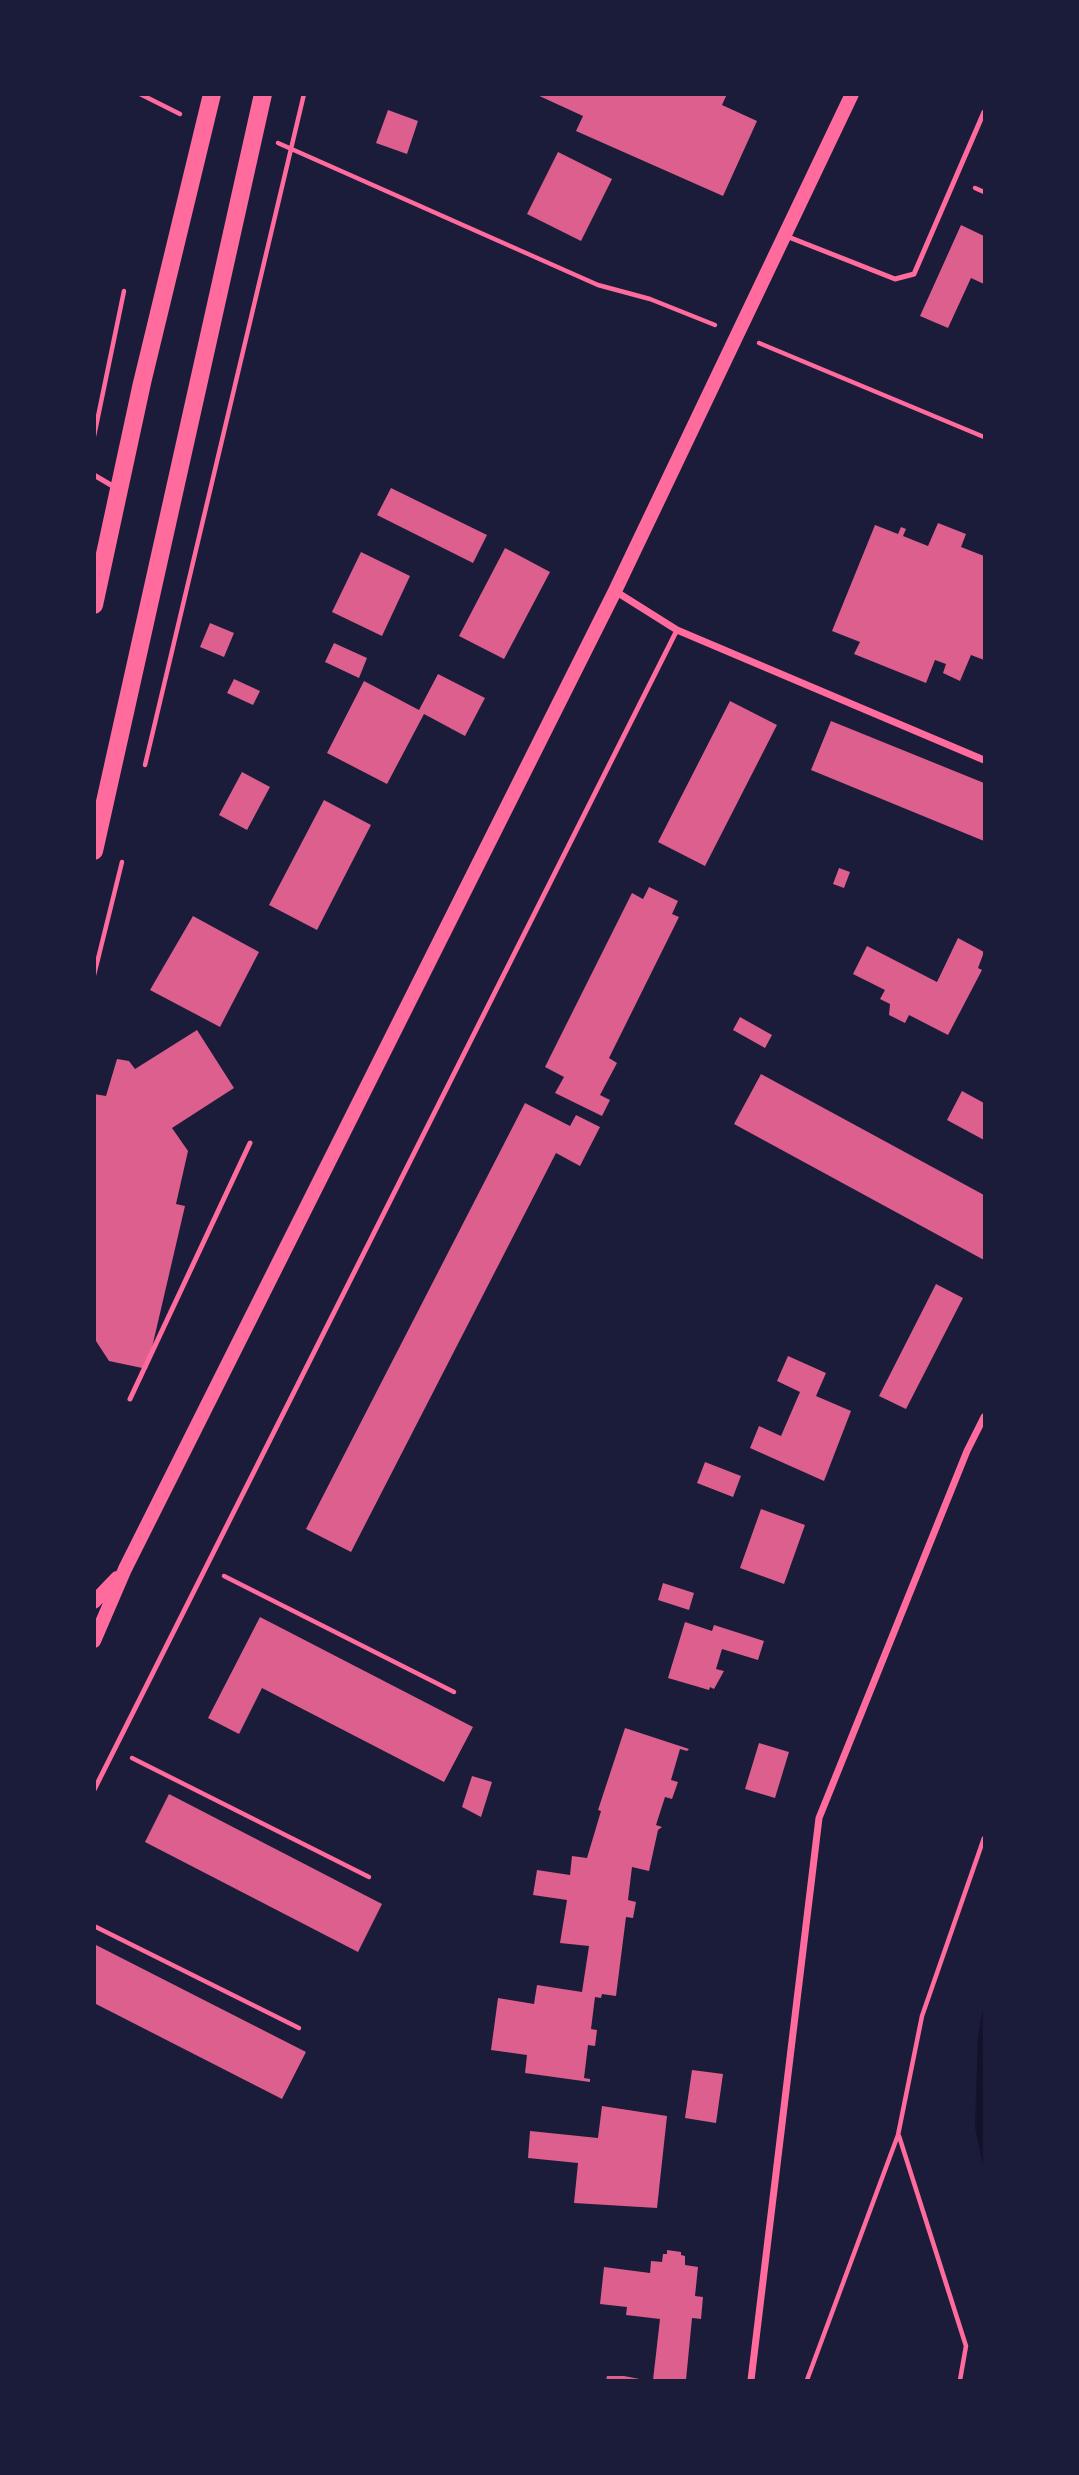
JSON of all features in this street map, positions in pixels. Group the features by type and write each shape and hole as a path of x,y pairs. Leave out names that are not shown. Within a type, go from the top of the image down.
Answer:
{"main road":[{"path":"94,605 142,383 212,94"},
{"path":"94,851 263,94"},
{"path":"94,1640 125,1569 615,591 852,94"},
{"path":"94,1602 125,1569"}],"street":[{"path":"615,591 677,630 985,760"},
{"path":"751,2381 819,1818 967,1451 985,1417"}],"lane":[{"path":"786,236 895,279 914,274 985,112"},
{"path":"94,475 120,490"},
{"path":"94,1790 677,630"},
{"path":"130,1399 250,1143"}],"path":[{"path":"140,94 163,107"},
{"path":"144,771 304,94"},
{"path":"254,132 598,285 650,299 985,437"},
{"path":"94,436 124,291"},
{"path":"94,975 124,853"},
{"path":"207,1568 454,1692"},
{"path":"116,1749 369,1877"},
{"path":"807,2381 898,2135 922,2016 985,1838"},
{"path":"94,1926 299,2028"},
{"path":"898,2135 966,2346 960,2381"}],"shaded area":[{"path":"984,2003 984,2170 975,2127 978,2037"}],"building":[{"path":"535,94 727,94 722,105 757,121 723,196 576,131 583,116"},
{"path":"388,110 418,121 407,154 376,143"},
{"path":"558,152 612,179 581,241 527,214"},
{"path":"961,225 984,236 984,284 971,278 948,328 920,316"},
{"path":"391,488 487,535 473,563 377,515"},
{"path":"938,523 966,534 961,547 984,556 984,660 971,655 960,681 943,673 946,664 935,660 926,683 854,654 860,642 832,631 875,525 898,534 901,527 906,529 903,536 928,546"},
{"path":"505,548 550,572 504,659 459,636"},
{"path":"361,552 410,576 382,636 332,612"},
{"path":"210,623 234,633 224,657 200,647"},
{"path":"334,643 367,658 359,678 325,662"},
{"path":"438,674 485,698 465,736 424,714 387,784 327,753 364,681 419,710"},
{"path":"234,679 260,691 253,705 227,693"},
{"path":"730,701 777,725 705,866 658,842"},
{"path":"831,721 984,783 984,841 811,770"},
{"path":"242,772 270,787 247,830 219,815"},
{"path":"324,800 371,825 317,930 269,905"},
{"path":"839,868 850,872 844,888 833,884"},
{"path":"649,887 678,901 672,914 679,917 609,1058 617,1063 600,1095 610,1100 602,1116 555,1093 564,1077 545,1067 632,893 643,899"},
{"path":"193,916 259,952 220,1027 150,990"},
{"path":"958,938 984,952 978,968 982,970 948,1035 909,1015 905,1023 889,1015 890,1004 880,999 885,990 853,974 867,946 937,982"},
{"path":"740,1017 772,1035 765,1048 733,1030"},
{"path":"197,1030 234,1088 172,1128 188,1151 176,1204 185,1206 147,1369 109,1361 94,1338 94,1094 106,1096 117,1059 129,1061 135,1069"},
{"path":"761,1074 984,1195 984,1260 734,1124"},
{"path":"962,1091 984,1103 984,1140 947,1120"},
{"path":"525,1103 570,1126 576,1115 600,1127 580,1166 556,1153 351,1552 306,1529"},
{"path":"936,1284 963,1298 906,1409 879,1396"},
{"path":"788,1356 826,1373 816,1396 851,1411 824,1481 750,1448 759,1426 781,1436 800,1392 777,1381"},
{"path":"705,1462 741,1476 733,1497 697,1483"},
{"path":"761,1509 805,1525 784,1584 740,1568"},
{"path":"663,1583 694,1593 689,1610 658,1600"},
{"path":"260,1617 473,1727 444,1782 262,1688 239,1734 208,1718"},
{"path":"685,1622 712,1631 714,1625 764,1641 758,1660 722,1649 716,1669 724,1671 714,1689 710,1687 709,1690 668,1678"},
{"path":"625,1728 689,1749 680,1749 671,1780 678,1782 672,1799 665,1797 656,1825 662,1827 658,1830 649,1871 632,1867 628,1900 636,1902 633,1918 626,1917 616,1996 602,1994 601,1998 595,1997 591,2029 597,2030 595,2046 588,2045 584,2078 590,2079 590,2082 525,2073 527,2055 491,2050 498,1998 534,2004 537,1985 582,1992 589,1946 560,1943 567,1900 533,1895 537,1870 570,1875 572,1856 587,1858 601,1811 598,1810"},
{"path":"759,1743 789,1752 775,1798 745,1789"},
{"path":"472,1776 492,1782 481,1817 462,1807"},
{"path":"169,1794 382,1904 358,1952 145,1842"},
{"path":"94,1944 306,2052 282,2099 94,2003"},
{"path":"692,2070 723,2074 716,2123 685,2118"},
{"path":"602,2106 667,2116 657,2208 574,2203 578,2163 528,2158 530,2131 598,2138"},
{"path":"667,2250 681,2252 681,2255 685,2256 685,2265 698,2267 695,2296 703,2297 701,2319 692,2318 686,2380 653,2380 660,2319 626,2315 627,2307 600,2304 604,2267 650,2273 651,2261 662,2262 663,2254 667,2254"},
{"path":"607,2376 624,2376 645,2380 606,2380"}]}
